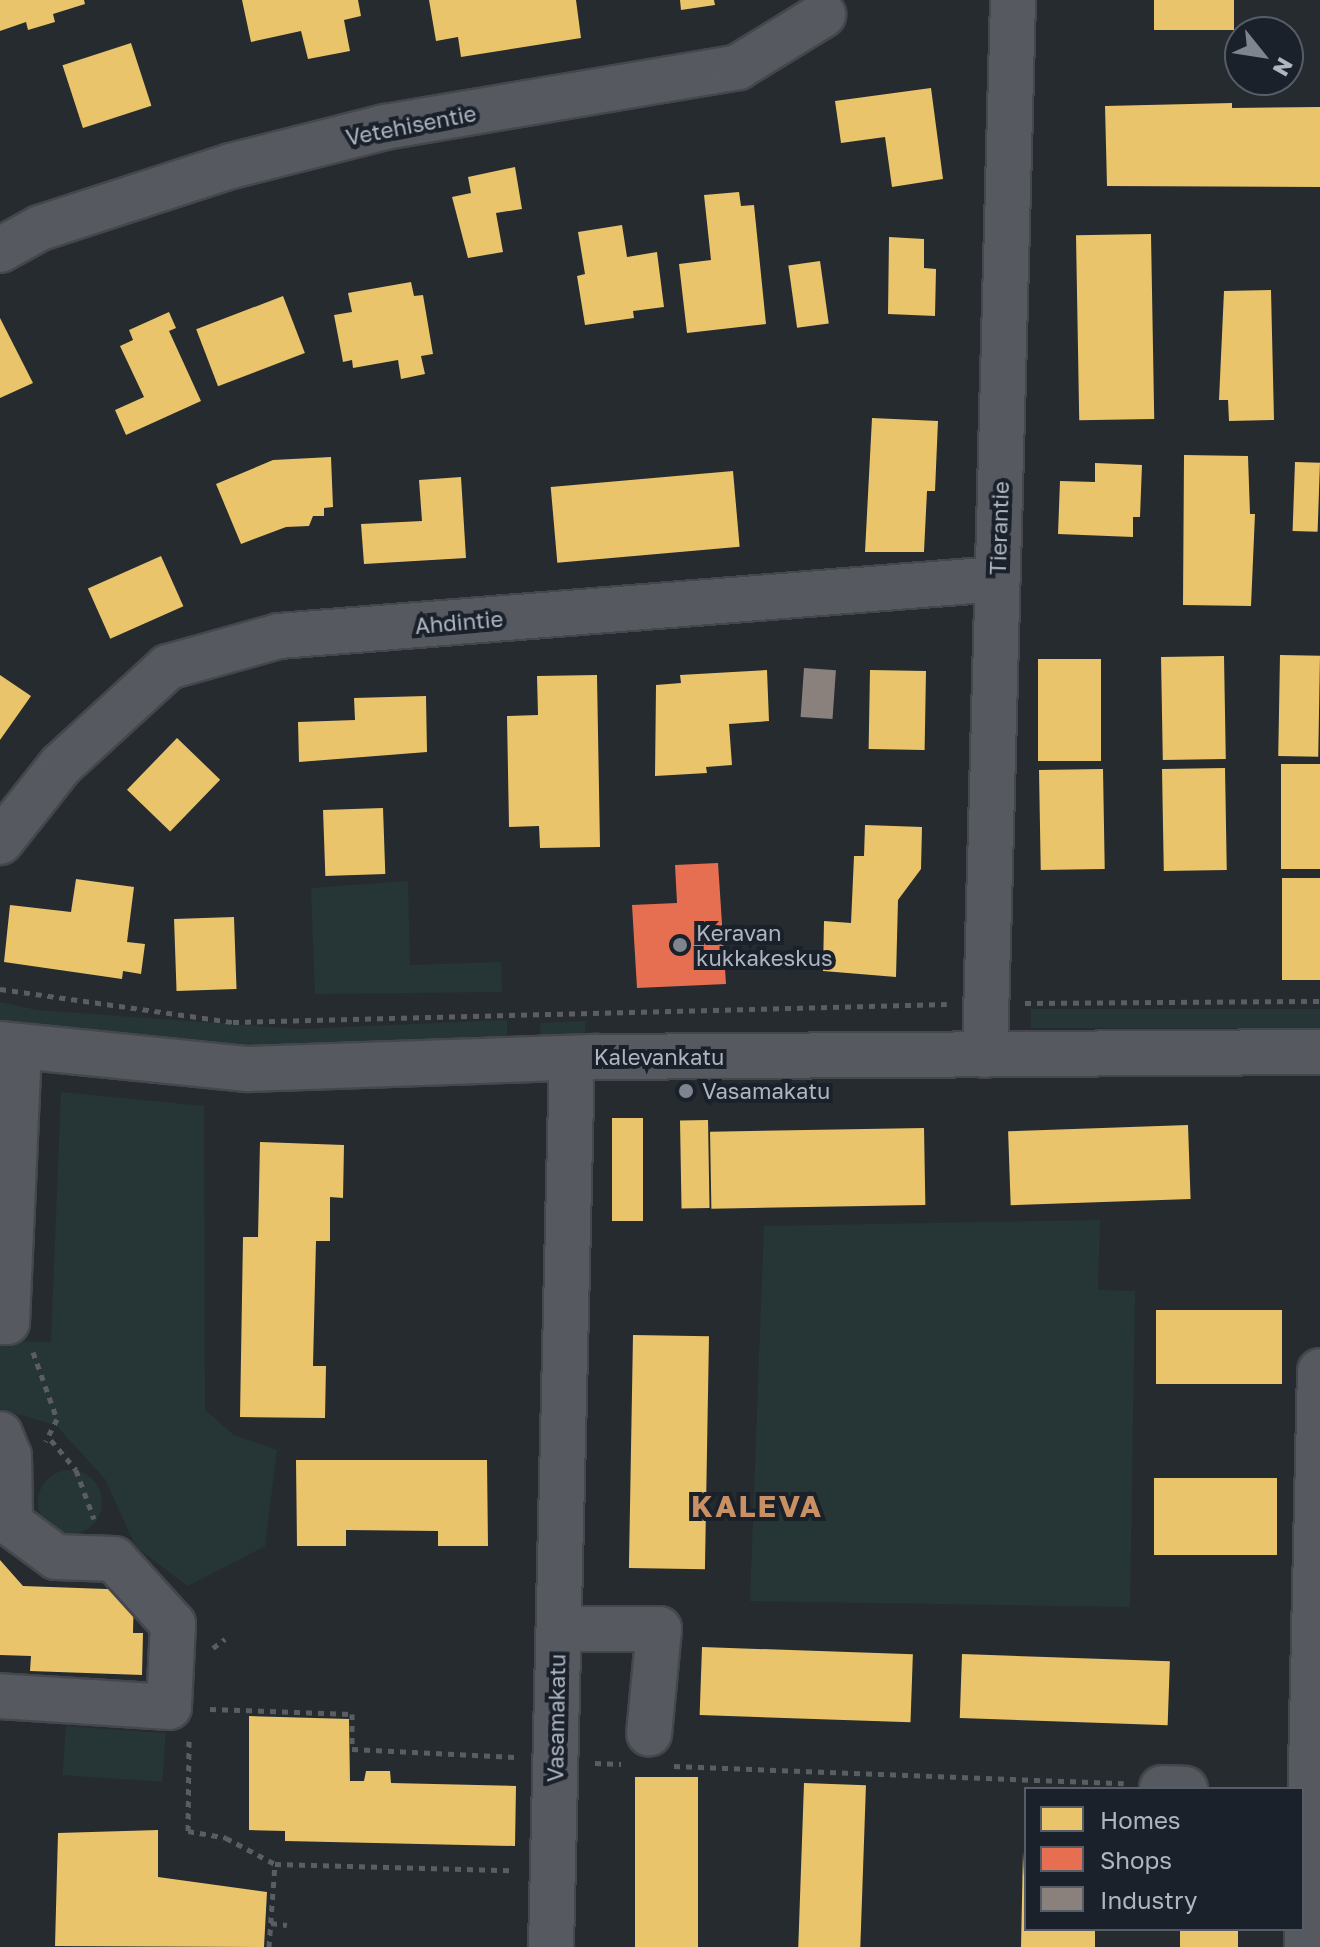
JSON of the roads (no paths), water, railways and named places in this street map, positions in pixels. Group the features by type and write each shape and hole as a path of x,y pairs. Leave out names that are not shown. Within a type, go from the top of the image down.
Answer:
{"street":[{"name":"Tierantie","path":"985,1055 1013,0"},
{"name":"Vetehisentie","path":"0,250 40,228 217,171 385,127 738,67 823,15"},
{"name":"Ahdintie","path":"0,842 61,765 168,667 279,636 997,579"},
{"name":"Kalevankatu","path":"9,1046 248,1069 572,1058 1320,1052"},
{"path":"4,1322 9,1046"},
{"name":"Vasamakatu","path":"551,1947 572,1058"},
{"path":"1312,1932 1307,1794 1319,1600 1320,1371"},
{"path":"0,1696 178,1708 173,1624 114,1559 56,1557 10,1523 4,1440"},
{"path":"559,1629 659,1629 649,1755"}],"place":[{"name":"Keravan kukkakeskus","path":"680,945"},
{"name":"Vasamakatu","path":"686,1091"}],"district":[{"name":"KALEVA","path":"757,1506"}]}
